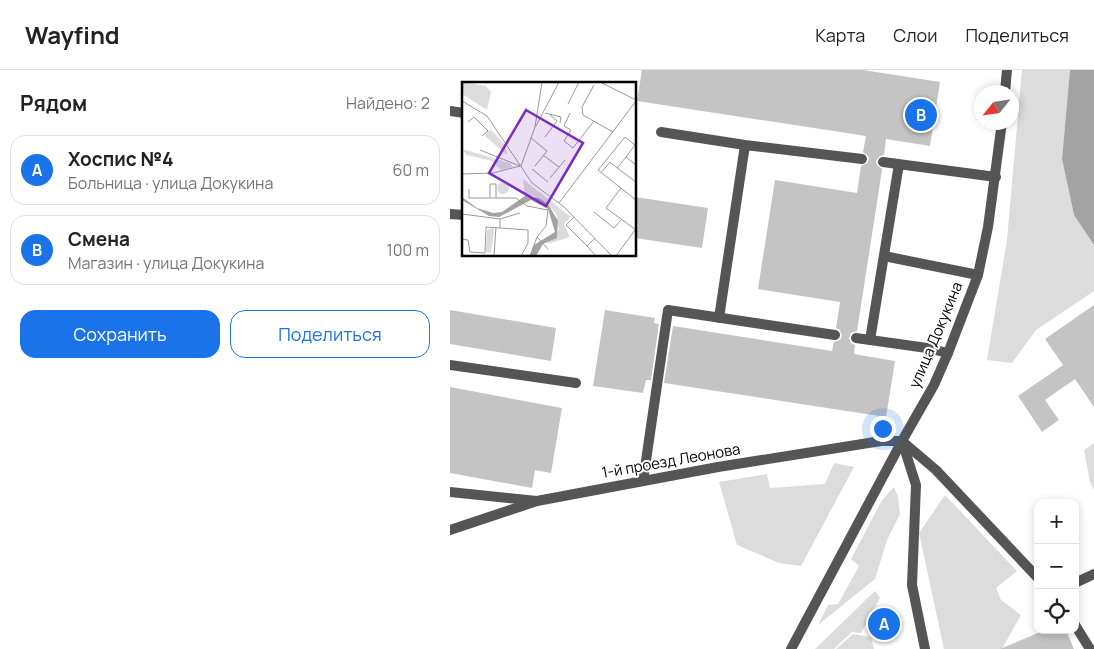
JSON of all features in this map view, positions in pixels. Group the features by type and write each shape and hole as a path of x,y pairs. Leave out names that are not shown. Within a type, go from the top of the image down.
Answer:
{"street":[{"path":"1006,85 1007,70"},
{"name":"улица Докукина","path":"791,649 934,385 948,353 978,275 996,177 1001,130"},
{"path":"661,132 745,145 862,159"},
{"path":"719,318 745,145"},
{"path":"883,162 996,177"},
{"path":"870,340 900,164"},
{"path":"884,256 978,275"},
{"path":"643,481 668,310 835,335"},
{"path":"856,338 927,348 948,353"},
{"path":"450,366 576,383"},
{"path":"902,441 936,470 1034,574"},
{"path":"902,441 916,485 912,585 925,649"},
{"name":"1-й проезд Леонова","path":"450,530 537,501 718,467 881,442 902,441"},
{"path":"450,492 537,501"},
{"path":"1079,581 1094,574"},
{"path":"1079,631 1090,649"}],"shaded area":[{"path":"1022,70 1070,70 1062,159 1074,215 1094,245 1094,291 1036,330 1012,363 987,360 1007,240 1017,130 1019,130"},
{"path":"1070,70 1094,70 1094,245 1074,215 1062,159"},
{"path":"1094,443 1094,490 1090,482 1084,450"},
{"path":"834,463 854,467 801,566 779,563 737,545 719,482 767,474 770,488 825,484"},
{"path":"894,487 898,497 900,514 887,540 875,579 818,625 828,605 838,604 859,566 851,559 882,500"},
{"path":"945,495 1017,571 996,588 1001,600 1021,615 1002,649 944,649 919,533"},
{"path":"875,591 880,598 861,633 852,632 834,649 815,649"},
{"path":"853,634 871,637 874,649 836,649"}],"building":[{"path":"642,70 863,70 940,82 930,146 886,139 884,155 880,156 876,161 877,165 882,169 878,196 857,331 851,333 849,338 851,343 855,345 854,354 895,361 886,417 664,383 673,326 832,351 834,342 840,340 842,336 840,330 836,328 840,302 758,289 775,180 857,193 861,166 867,163 869,159 863,152 866,136 637,101"},
{"path":"636,197 708,208 702,248 636,238"},
{"path":"1094,305 1094,407 1075,379 1045,400 1059,420 1042,432 1018,396 1063,365 1045,339"},
{"path":"450,310 556,328 551,361 450,344"},
{"path":"605,310 655,318 654,323 659,324 651,380 646,380 643,393 593,386"},
{"path":"450,387 562,408 551,473 535,470 532,488 450,473"},
{"path":"1036,634 1068,634 1074,649 1000,649"}],"place":[{"name":"Смена","path":"921,115"},
{"name":"Хоспис №4","path":"884,624"}]}
